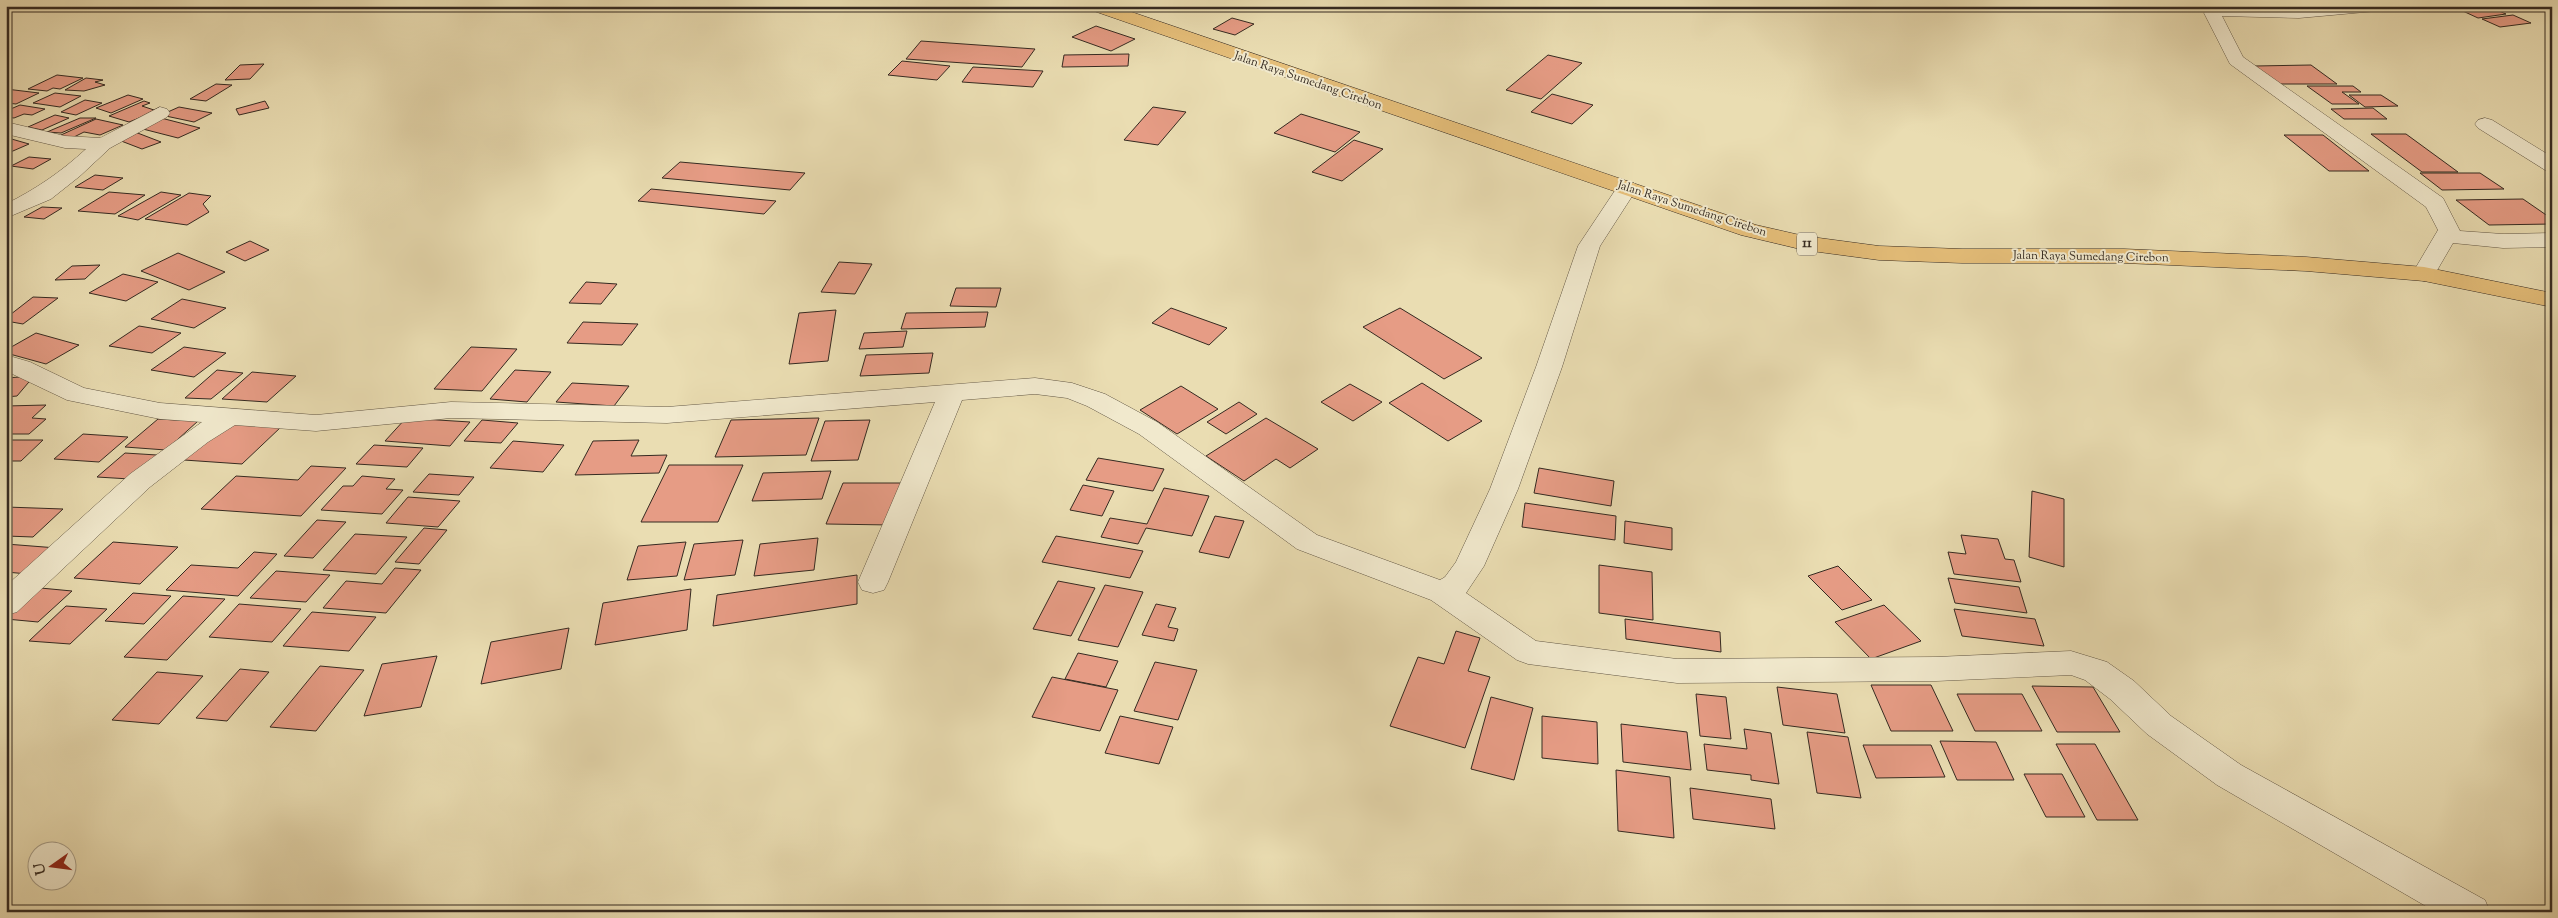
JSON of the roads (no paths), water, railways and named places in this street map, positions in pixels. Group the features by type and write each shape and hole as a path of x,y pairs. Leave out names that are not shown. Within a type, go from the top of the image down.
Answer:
{"highway":[{"name":"Jalan Raya Sumedang Cirebon","path":"1097,6 1254,63 1627,187 1749,230 1804,243 1879,253 1962,256 2124,256 2306,264 2424,274 2552,300"}],"street":[{"path":"2376,6 2299,13 2221,11 2212,13 2236,60 2435,203 2449,230 2424,274"},
{"path":"6,212 43,194 73,172 103,144 160,113"},
{"path":"2485,124 2552,166"},
{"path":"6,128 65,142 103,144"},
{"path":"1442,592 1456,585 1469,566 1504,489 1549,367 1589,246 1627,187"},
{"path":"2446,236 2503,241 2552,240"},
{"path":"6,363 21,367 76,394 160,411 316,423 451,410 667,415 1052,387 1072,391 1096,400 1148,428 1307,542 1442,592 1528,652 1677,671 1936,669 2071,663 2096,671 2122,690 2159,725 2228,775 2471,912"},
{"path":"873,582 951,394"},
{"path":"6,604 130,488 178,449 228,417"}]}
